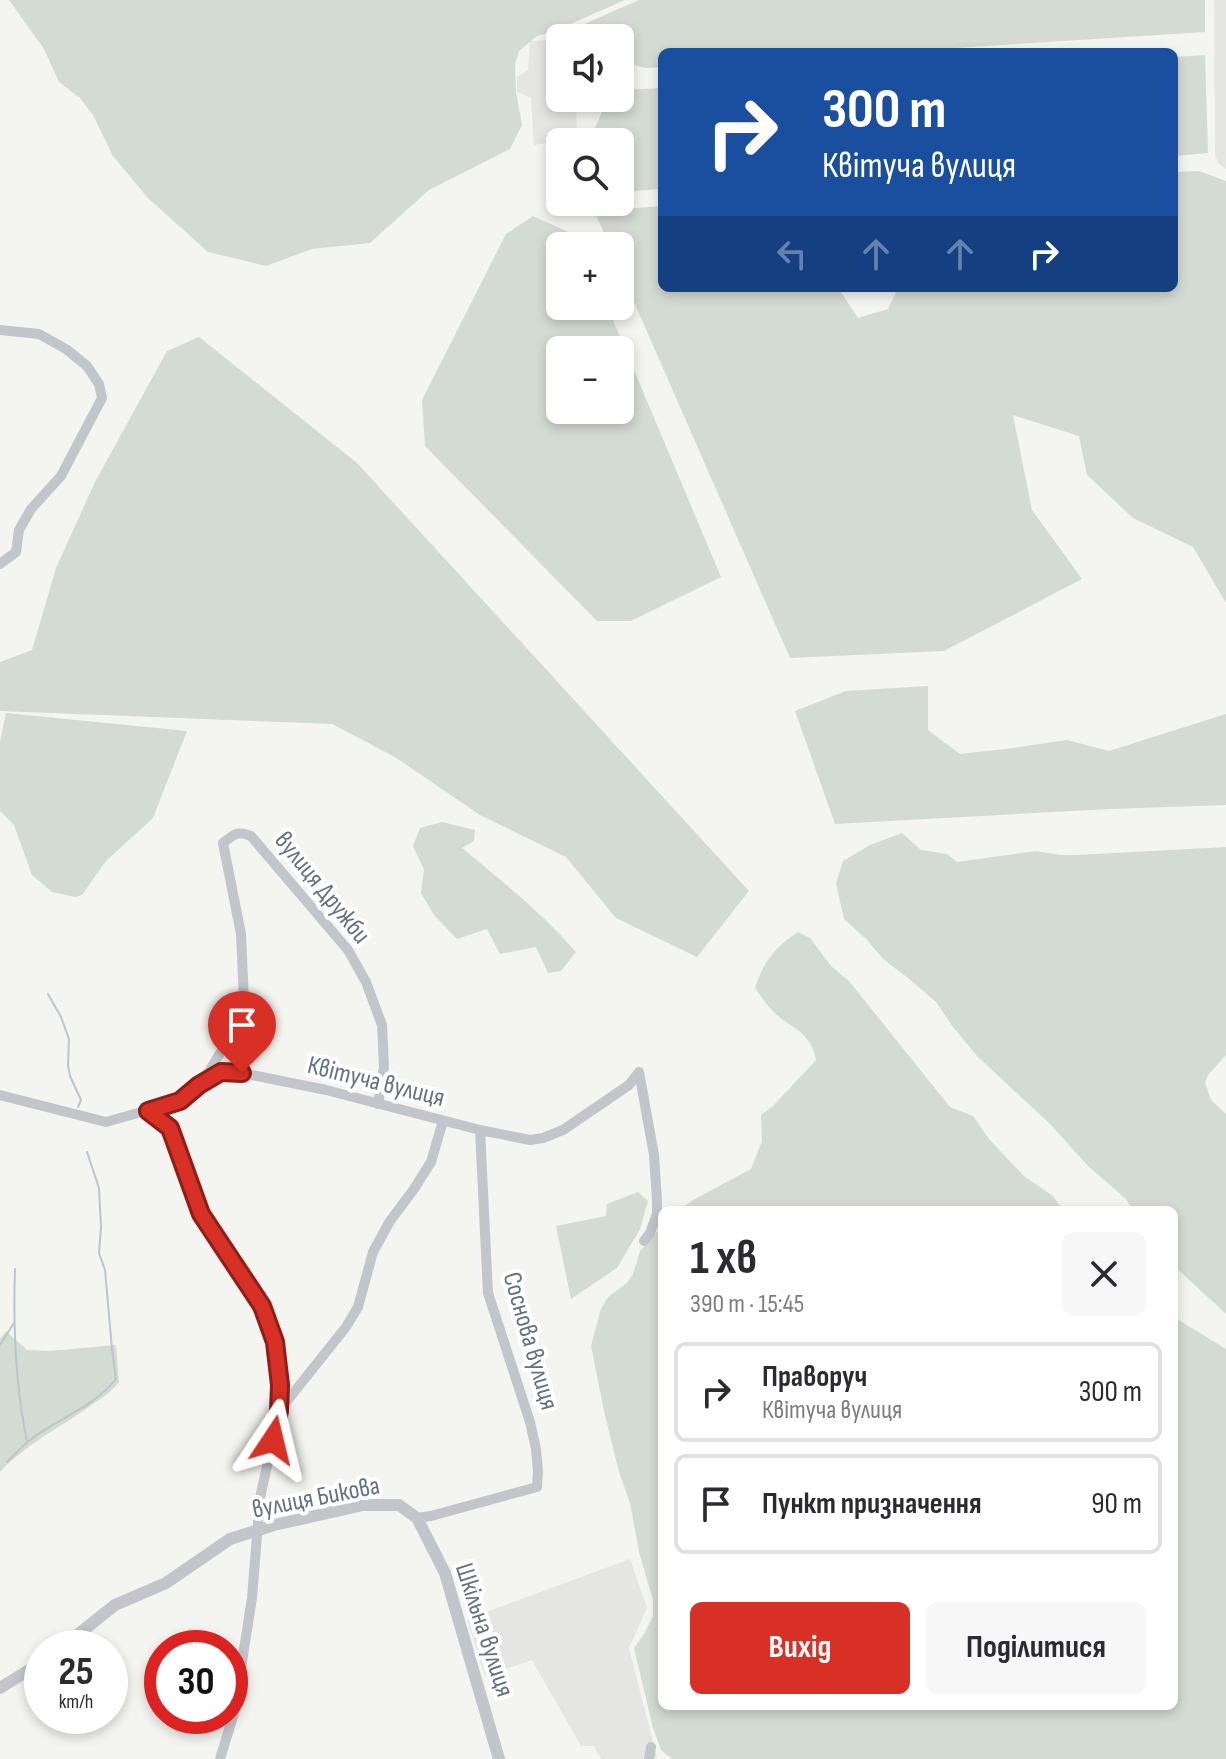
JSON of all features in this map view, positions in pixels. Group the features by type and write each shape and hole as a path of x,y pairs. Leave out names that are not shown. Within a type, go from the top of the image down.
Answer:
{"street":[{"path":"0,330 39,334 66,349 87,366 99,384 102,398 61,476 31,509 19,530 16,552 0,564"},
{"name":"вулиця Дружби","path":"201,1084 230,1037 244,1001 241,934 223,843 242,832 251,836 348,950 366,982 382,1025 384,1067 378,1104"},
{"name":"Квітуча вулиця","path":"0,1095 106,1122 180,1101 221,1072 242,1073 326,1090 530,1140 554,1134 596,1108 629,1085 639,1072 654,1155 657,1200 657,1214 644,1241"},
{"path":"148,1111 170,1128 201,1214 262,1306 275,1342 280,1385 279,1411 260,1498 252,1598 234,1713 220,1759"},
{"path":"279,1411 346,1327 358,1307 373,1252 390,1221 431,1162 443,1121"},
{"name":"Соснова вулиця","path":"480,1130 488,1293 530,1422 538,1471 537,1487 511,1496"},
{"name":"вулиця Бикова","path":"84,1630 115,1605 166,1583 230,1539 258,1530 363,1505 399,1505 417,1518 511,1496"},
{"name":"Шкільна вулиця","path":"417,1518 445,1573 499,1759"},
{"path":"0,1688 24,1673"},
{"path":"649,1759 651,1747"}],"shaded area":[{"path":"9,0 625,0 570,24 546,24 546,34 537,36 519,51 515,64 516,92 522,125 510,149 429,190 370,243 312,249 266,266 208,252 148,198 113,156 93,115 80,98 59,82 44,49"},
{"path":"639,0 1205,0 1205,32 955,48 658,48 658,67 634,65 634,24 584,24"},
{"path":"1214,0 1226,0 1226,169 1218,163 1215,154"},
{"path":"546,40 546,112 576,112 577,128 546,128 546,143 534,145 531,98 517,92 517,77 528,70 530,41"},
{"path":"1205,55 1208,153 1178,156 1178,57"},
{"path":"658,88 658,189 634,191 634,128 595,128 602,112 634,112 634,89"},
{"path":"1199,171 1226,181 1226,603 1193,547 1133,518 1087,475 1079,436 1013,415 1032,510 1082,579 944,651 790,658 634,302 634,232 604,232 596,216 634,216 634,208 658,206 658,292 841,292 858,318 888,309 896,292 1178,292 1178,172"},
{"path":"533,216 568,232 546,232 546,320 613,320 620,336 546,336 546,424 634,424 634,370 721,577 631,621 597,621 425,446 422,400 506,234"},
{"path":"199,337 357,463 749,891 697,957 616,918 566,857 480,815 395,757 332,724 0,711 0,662 32,650 56,568 95,482 167,351"},
{"path":"928,686 928,730 960,754 1067,740 1109,751 1226,714 1226,805 835,824 795,711 846,691"},
{"path":"6,713 187,731 153,818 106,861 82,895 75,897 52,892 32,875 14,825 0,811 0,742"},
{"path":"442,822 475,830 474,841 462,848 536,911 576,952 561,971 548,973 536,947 500,954 487,929 457,939 434,915 421,893 424,870 413,846 420,828"},
{"path":"902,833 921,850 947,854 957,862 1036,851 1077,855 1226,847 1226,1055 1205,1082 1211,1100 1226,1114 1226,1314 1178,1270 1178,1206 1130,1206 1049,1123 977,1056 936,1002 883,959 844,919 836,883 843,861 870,845"},
{"path":"798,932 810,938 832,967 849,981 950,1107 973,1116 989,1139 1024,1176 1053,1196 1060,1206 685,1206 751,1169 762,1141 761,1115 816,1060 804,1035 778,1016 755,988 762,970 782,944"},
{"path":"638,1192 648,1201 640,1229 617,1268 571,1299 556,1226 606,1216 607,1204"},
{"path":"658,1231 658,1710 1178,1710 1178,1319 1226,1349 1226,1759 672,1759 661,1750 634,1648 653,1616 653,1600 604,1411 591,1346 601,1309 608,1297 627,1283 640,1251"},
{"path":"6,1331 27,1350 116,1345 119,1382 101,1398 20,1453 0,1472 0,1339"},
{"path":"630,1559 647,1608 629,1648 657,1757 601,1759 594,1746 581,1746 532,1660 485,1676 467,1619"}],"waterway":[{"path":"48,994 69,1039 68,1065 81,1100 78,1107"},
{"path":"7,1462 41,1432 97,1398 116,1379 105,1270 99,1253 99,1188 87,1152"},
{"path":"15,1269 16,1355 27,1441"},
{"path":"0,1345 14,1323"}],"route":[{"path":"242,1073 221,1072 180,1101 148,1111 170,1128 201,1214 262,1306 275,1342 280,1385 273,1440"}]}
